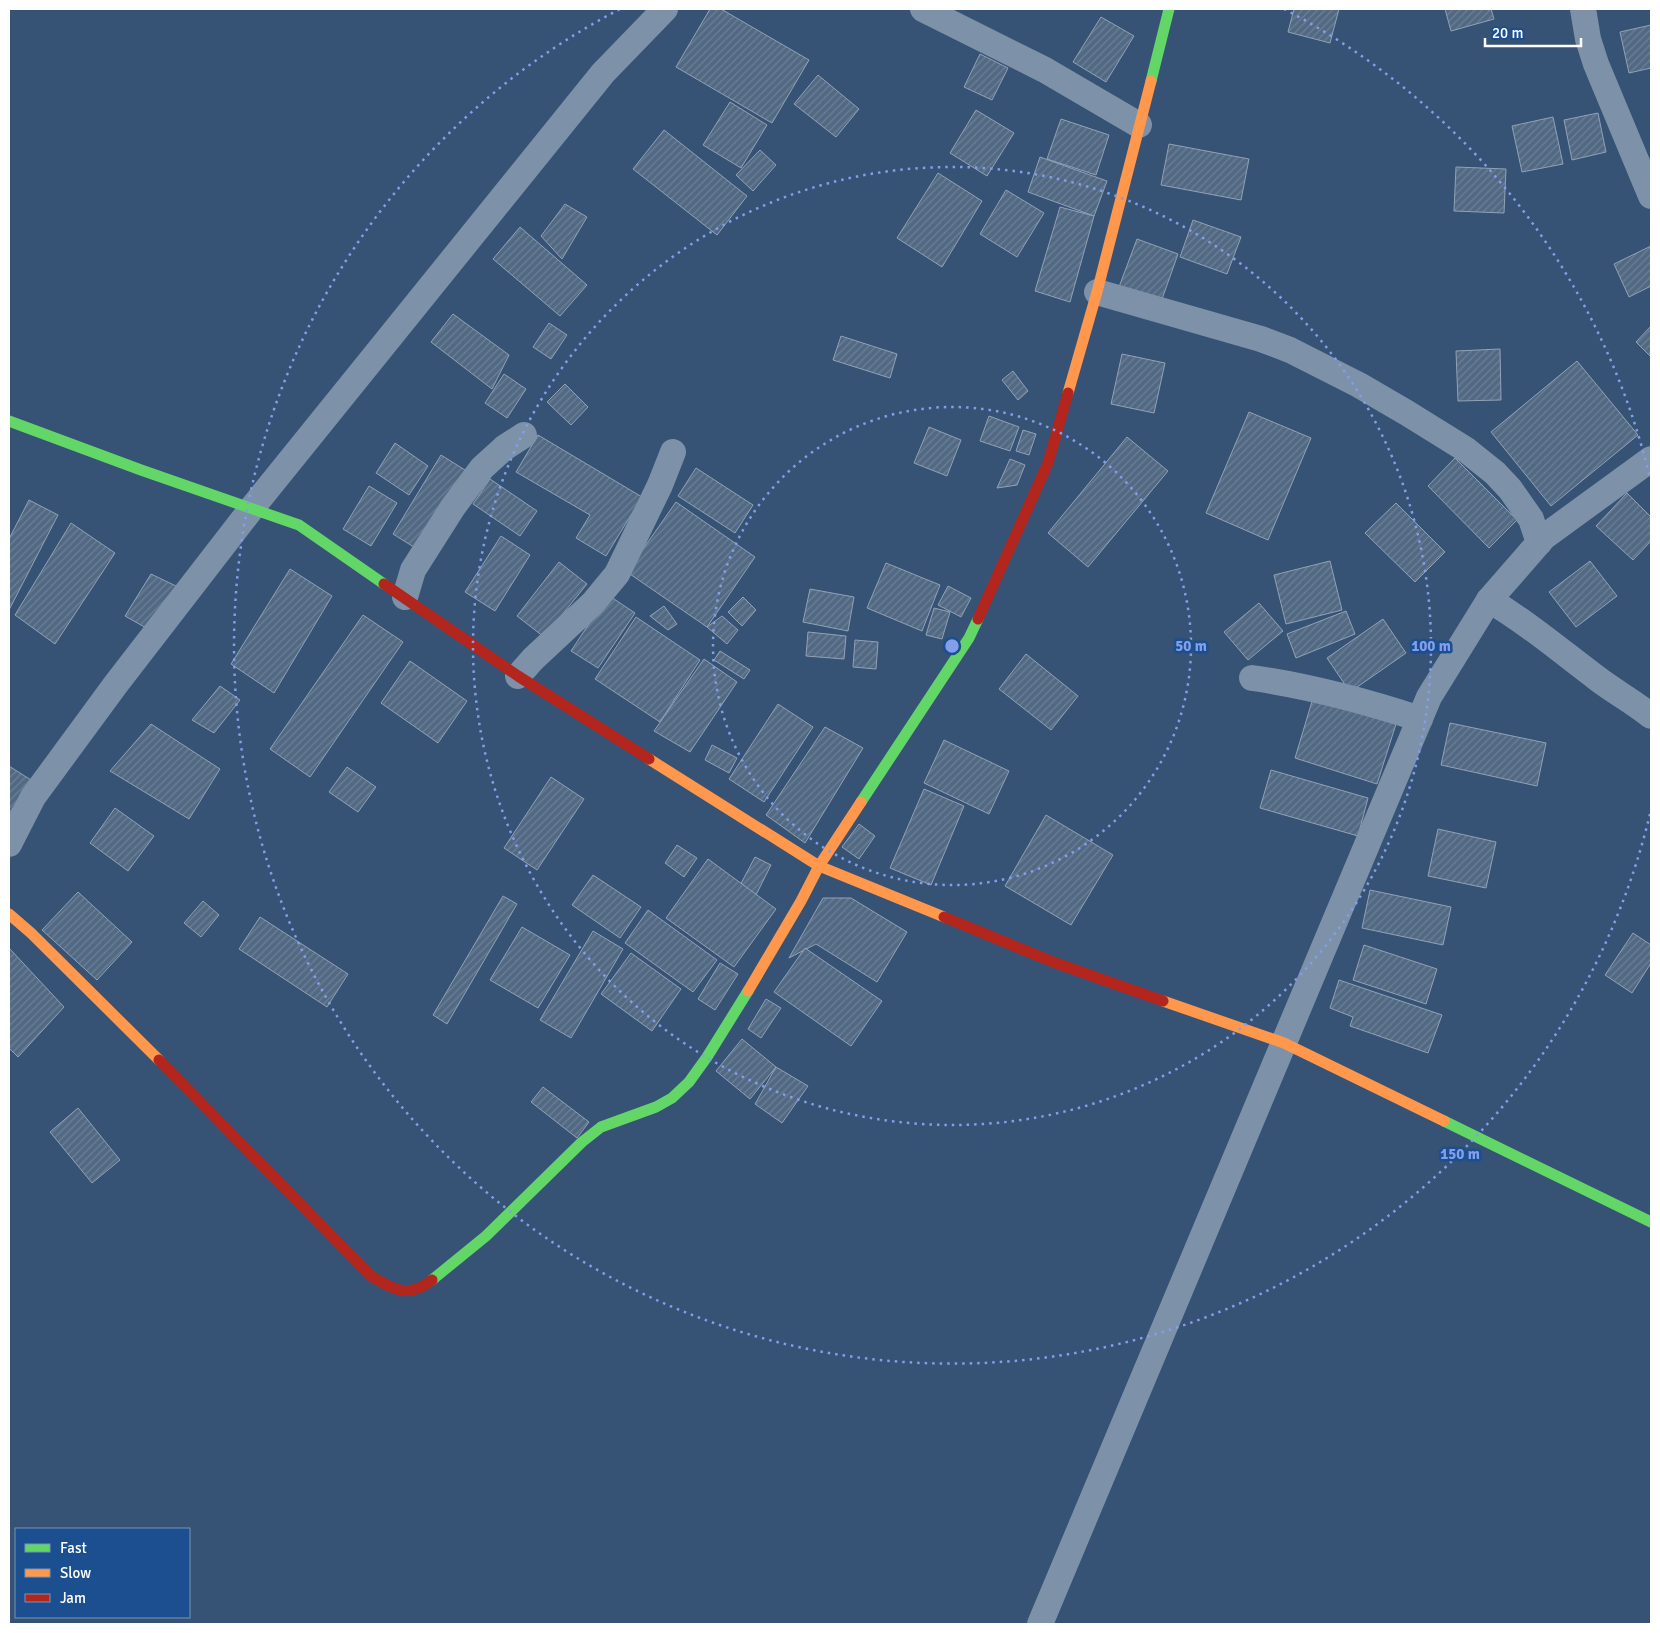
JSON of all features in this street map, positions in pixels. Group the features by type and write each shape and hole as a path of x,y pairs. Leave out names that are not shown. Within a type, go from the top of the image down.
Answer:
{"street":[{"path":"9,844 33,797 116,684 252,508 604,73 665,9"},
{"path":"923,9 1046,70 1139,125"},
{"path":"9,914 31,933 201,1102 371,1276 390,1287 409,1292 424,1286 458,1261 486,1236 582,1142 601,1127 656,1107 672,1098 689,1082 708,1057 801,901 819,866 969,638 1048,463 1097,292 1169,9"},
{"path":"1583,9 1588,39 1596,64 1651,196"},
{"path":"1097,292 1261,338 1290,350 1359,385 1465,449 1490,469 1510,489 1531,519 1539,543"},
{"path":"9,421 141,470 299,525 518,676 819,866 1053,962 1284,1043 1651,1222"},
{"path":"405,597 413,570 459,499 482,468 504,448 524,435"},
{"path":"518,676 533,659 593,603 617,574 660,485 673,452"},
{"path":"1040,1624 1429,697 1489,600 1544,537 1651,459"},
{"path":"1489,600 1512,614 1600,680 1640,706 1651,716"},
{"path":"1252,678 1349,697 1420,719"}],"building":[{"path":"710,9 721,9 809,60 772,123 676,67"},
{"path":"1294,9 1339,9 1330,43 1288,32"},
{"path":"1445,9 1491,9 1494,19 1451,31"},
{"path":"1101,17 1134,36 1106,82 1073,62"},
{"path":"1651,25 1651,68 1629,73 1620,32"},
{"path":"980,54 1008,68 992,100 964,87"},
{"path":"818,75 859,109 836,137 794,104"},
{"path":"730,102 767,125 741,168 703,145"},
{"path":"976,110 1014,133 987,176 950,153"},
{"path":"1598,113 1606,152 1572,160 1564,120"},
{"path":"1553,117 1563,164 1522,172 1512,126"},
{"path":"1061,119 1109,135 1096,175 1047,159"},
{"path":"664,130 747,196 717,235 633,169"},
{"path":"1169,144 1249,159 1241,200 1161,185"},
{"path":"760,150 776,165 753,191 736,175"},
{"path":"1040,157 1107,181 1094,216 1028,192"},
{"path":"1456,167 1506,169 1504,213 1454,211"},
{"path":"938,173 982,201 942,267 897,238"},
{"path":"1006,190 1044,213 1017,257 980,234"},
{"path":"565,204 587,217 562,259 541,236"},
{"path":"1060,207 1094,216 1070,302 1035,291"},
{"path":"1193,220 1241,237 1227,274 1180,257"},
{"path":"520,227 587,285 560,316 493,259"},
{"path":"1137,239 1178,254 1161,302 1119,287"},
{"path":"1651,246 1651,286 1629,297 1614,264"},
{"path":"453,314 509,355 492,389 431,342"},
{"path":"549,323 567,335 551,359 533,347"},
{"path":"1651,326 1651,357 1636,342"},
{"path":"841,336 897,354 890,378 833,360"},
{"path":"1500,349 1501,400 1458,401 1456,351"},
{"path":"1122,354 1165,363 1154,413 1111,404"},
{"path":"1577,361 1638,435 1551,506 1491,432"},
{"path":"1013,371 1028,391 1018,400 1002,380"},
{"path":"504,374 526,389 507,418 485,403"},
{"path":"565,384 588,407 571,425 547,402"},
{"path":"1249,412 1311,438 1268,540 1206,513"},
{"path":"989,416 1019,427 1010,451 980,441"},
{"path":"929,427 961,440 947,476 914,463"},
{"path":"1023,430 1036,434 1029,455 1016,451"},
{"path":"538,435 642,497 606,556 576,538 590,515 516,472"},
{"path":"1127,437 1168,471 1088,567 1048,533"},
{"path":"395,443 428,466 409,495 376,473"},
{"path":"441,455 465,470 417,549 393,534"},
{"path":"1455,458 1517,520 1489,548 1428,486"},
{"path":"1010,459 1025,465 1017,485 997,488"},
{"path":"696,468 753,505 735,533 678,496"},
{"path":"490,479 537,511 520,536 473,504"},
{"path":"369,486 397,503 371,546 343,529"},
{"path":"1627,493 1651,517 1651,541 1633,560 1596,526"},
{"path":"29,500 58,515 9,610 9,539"},
{"path":"676,502 755,557 707,627 627,572"},
{"path":"1396,503 1445,552 1415,582 1365,533"},
{"path":"71,523 115,553 55,644 15,615"},
{"path":"501,536 530,555 495,611 465,592"},
{"path":"1330,561 1342,610 1286,624 1274,575"},
{"path":"1590,561 1617,596 1576,627 1549,592"},
{"path":"559,562 587,584 544,637 517,616"},
{"path":"886,563 940,585 922,631 867,608"},
{"path":"290,569 332,596 274,693 231,664"},
{"path":"151,574 176,586 148,629 125,616"},
{"path":"948,586 971,598 961,617 938,605"},
{"path":"810,589 854,597 848,631 803,622"},
{"path":"608,595 635,613 598,668 571,651"},
{"path":"743,597 756,610 742,626 728,612"},
{"path":"1259,603 1283,631 1248,660 1224,632"},
{"path":"664,606 677,624 668,630 650,616"},
{"path":"934,608 950,612 942,639 926,635"},
{"path":"1346,611 1355,634 1296,658 1287,634"},
{"path":"363,615 403,642 310,777 270,749"},
{"path":"722,616 738,630 727,644 707,627"},
{"path":"636,617 700,660 660,722 595,679"},
{"path":"1383,619 1406,653 1350,692 1327,658"},
{"path":"808,632 846,636 844,659 806,656"},
{"path":"855,640 878,642 876,669 853,667"},
{"path":"720,651 750,670 744,679 714,660"},
{"path":"1026,654 1078,696 1051,730 999,689"},
{"path":"704,659 737,682 690,752 654,731"},
{"path":"410,661 467,701 438,743 381,703"},
{"path":"220,686 240,700 214,733 192,720"},
{"path":"1313,698 1396,724 1377,784 1295,758"},
{"path":"778,704 813,727 764,802 729,779"},
{"path":"1450,723 1546,743 1537,786 1441,765"},
{"path":"151,724 220,769 189,819 110,771"},
{"path":"825,727 863,748 805,843 766,815"},
{"path":"944,740 1009,771 989,814 924,783"},
{"path":"712,745 737,758 729,773 705,760"},
{"path":"9,766 31,780 9,814"},
{"path":"347,767 376,787 358,812 329,792"},
{"path":"1271,770 1368,798 1358,836 1260,808"},
{"path":"551,777 584,799 537,870 504,848"},
{"path":"924,789 964,806 931,885 890,868"},
{"path":"115,808 154,836 128,871 90,843"},
{"path":"1046,815 1113,855 1071,925 1005,886"},
{"path":"859,824 875,836 859,859 842,847"},
{"path":"1438,829 1496,842 1486,888 1428,876"},
{"path":"677,845 697,858 684,877 665,863"},
{"path":"755,857 771,865 754,899 737,891"},
{"path":"708,859 776,909 734,967 666,918"},
{"path":"593,875 641,907 620,938 572,905"},
{"path":"1370,890 1451,907 1443,945 1362,928"},
{"path":"78,892 132,942 97,980 42,930"},
{"path":"503,896 517,904 447,1024 433,1015"},
{"path":"823,898 851,898 907,932 877,982 816,944 789,958"},
{"path":"203,901 219,915 201,937 184,923"},
{"path":"648,910 717,960 693,992 625,943"},
{"path":"260,917 348,974 327,1007 239,949"},
{"path":"522,927 570,955 538,1008 490,980"},
{"path":"593,931 623,949 571,1038 540,1020"},
{"path":"1633,933 1651,945 1651,963 1632,993 1605,975"},
{"path":"1364,945 1437,969 1426,1004 1353,980"},
{"path":"9,948 64,1007 18,1057 9,1048"},
{"path":"805,948 882,1001 851,1046 774,992"},
{"path":"631,953 681,989 652,1031 601,994"},
{"path":"720,963 738,974 715,1010 698,999"},
{"path":"1339,980 1442,1015 1428,1053 1350,1026 1353,1017 1330,1008"},
{"path":"766,999 781,1008 761,1038 748,1029"},
{"path":"742,1039 776,1067 750,1099 716,1071"},
{"path":"776,1067 808,1086 782,1123 755,1104"},
{"path":"543,1087 589,1122 577,1138 531,1102"},
{"path":"78,1108 120,1160 92,1183 50,1132"}],"traffic: fast":[{"path":"1151,81 1169,9"},
{"path":"9,421 141,470 299,525 384,584"},
{"path":"861,802 969,638 978,619"},
{"path":"432,1280 486,1236 582,1142 601,1127 656,1107 672,1098 689,1082 707,1057 748,991"},
{"path":"1444,1121 1651,1222"}],"traffic: slow":[{"path":"1068,393 1097,292 1151,81"},
{"path":"649,759 819,866 944,917"},
{"path":"748,991 801,901 819,866 861,802"},
{"path":"9,914 31,933 159,1060"},
{"path":"1163,1001 1284,1043 1444,1121"}],"traffic: jam":[{"path":"978,619 1048,463 1068,393"},
{"path":"384,584 518,676 649,759"},
{"path":"944,917 1053,962 1163,1001"},
{"path":"159,1060 371,1276 387,1285 408,1291 423,1286 432,1280"}]}
